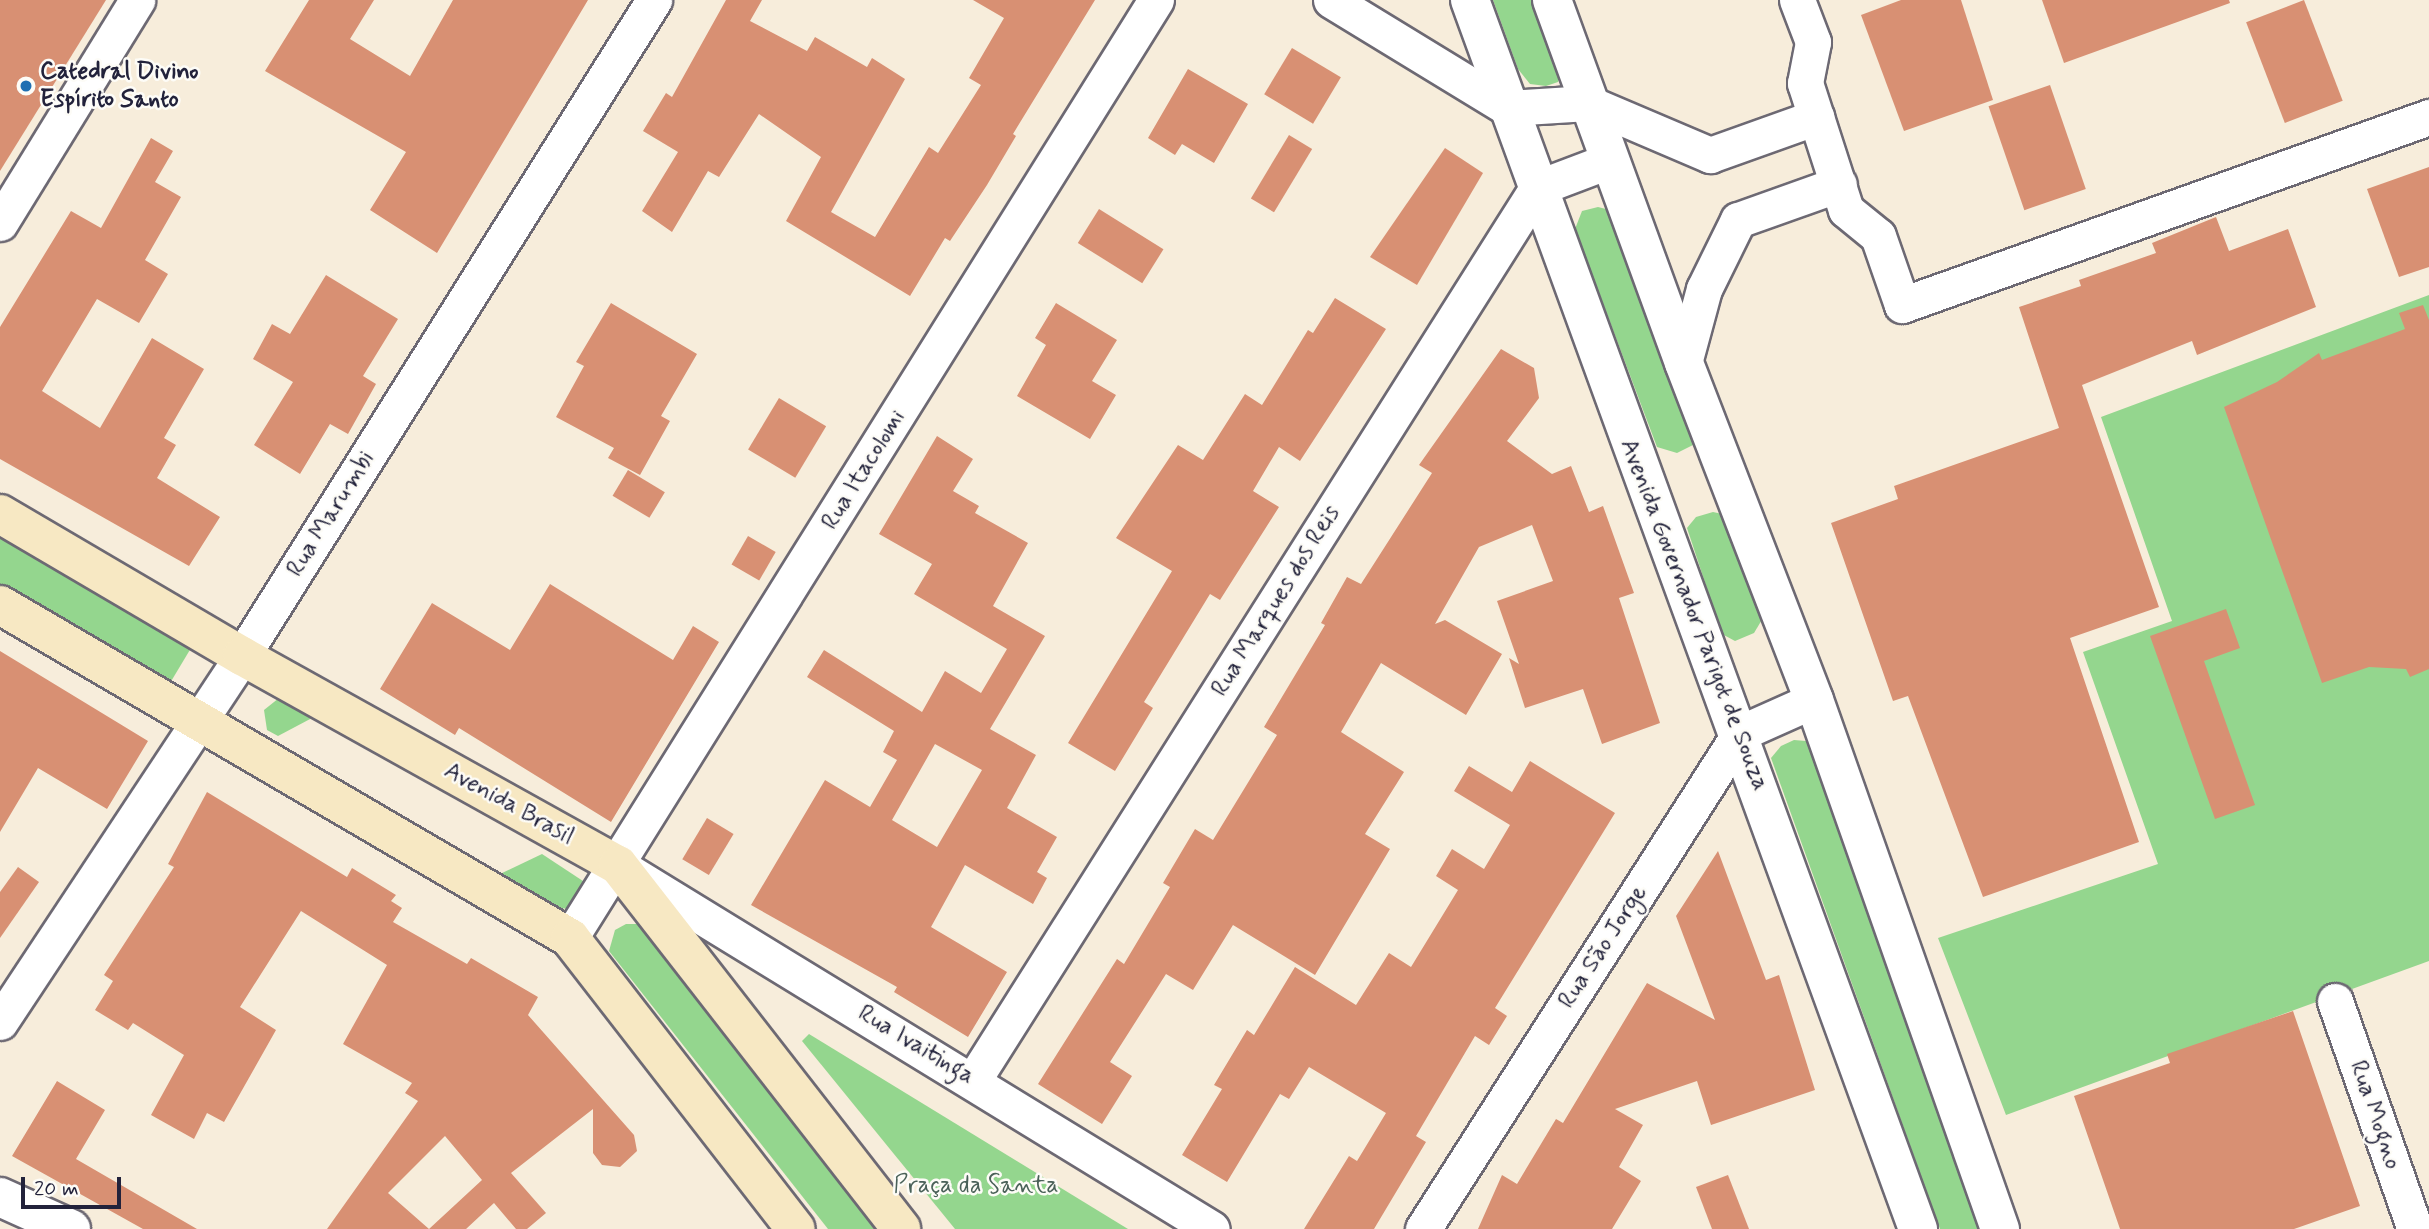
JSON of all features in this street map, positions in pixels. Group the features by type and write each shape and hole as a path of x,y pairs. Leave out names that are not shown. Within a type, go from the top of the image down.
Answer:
{"main road":[{"name":"Avenida Brasil","path":"0,514 242,656 618,865 901,1229"},
{"path":"0,605 570,938 796,1229"}],"street":[{"path":"0,223 138,0"},
{"name":"Rua Marumbi","path":"0,1022 242,656 654,0"},
{"name":"Rua Itacolomi","path":"570,938 1156,0"},
{"path":"1331,0 1508,108 1588,103 1710,155 1816,117"},
{"name":"Avenida Governador Parigot de Souza","path":"1470,0 1537,188 1740,733 1918,1229"},
{"path":"1552,0 1608,161 1814,700 2000,1229"},
{"path":"1797,0 1813,43 1805,83 1846,210 1878,236 1902,305 2429,117"},
{"path":"1537,188 1608,161"},
{"path":"1684,362 1704,289 1738,220 1839,184"},
{"name":"Rua Marques dos Reis","path":"974,1079 1537,188"},
{"path":"1740,733 1814,700"},
{"name":"Rua São Jorge","path":"1423,1229 1740,733"},
{"name":"Rua Ivaitinga","path":"618,865 974,1079 1212,1229"},
{"name":"Rua Mogno","path":"2335,1001 2415,1229"},
{"path":"0,1196 71,1229"}],"green space":[{"path":"1493,0 1539,0 1563,66 1558,82 1546,86 1530,84 1518,69"},
{"path":"1598,207 1614,211 1696,430 1693,445 1677,453 1657,447 1575,229 1582,211"},
{"path":"2429,295 2429,961 2006,1115 1938,938 2158,864 2083,652 2172,621 2101,417"},
{"path":"1713,512 1727,515 1763,618 1754,633 1735,641 1722,634 1687,528 1696,517"},
{"path":"0,535 190,649 167,689 0,589"},
{"path":"279,698 312,718 278,736 267,730 264,710"},
{"path":"1794,740 1806,741 1815,751 1988,1229 1940,1229 1771,758 1781,746"},
{"path":"542,854 586,883 575,909 555,908 500,874"},
{"path":"626,924 638,924 877,1229 828,1229 609,951 615,930"},
{"name":"Praça da Santa","path":"809,1034 1128,1229 955,1229 802,1041"}],"building":[{"name":"Catedral Divino Espírito Santo","path":"0,0 106,0 0,171"},
{"path":"309,0 374,0 350,39 410,76 453,0 588,0 437,253 370,210 406,152 265,71"},
{"path":"726,0 762,0 750,21 807,51 815,37 867,67 872,58 905,79 831,212 875,237 929,147 938,153 981,85 969,78 1004,18 973,0 1095,0 1013,134 1016,136 987,185 950,241 945,238 910,296 786,221 821,157 759,114 719,177 708,171 672,232 642,211 678,152 643,131 666,93 672,97"},
{"path":"1901,0 1961,0 1993,100 1904,131 1861,15"},
{"path":"2042,0 2229,0 2230,3 2064,63"},
{"path":"2304,0 2343,101 2285,123 2246,22"},
{"path":"1292,48 1341,77 1313,124 1264,94"},
{"path":"1188,69 1248,104 1214,163 1182,144 1175,155 1148,138"},
{"path":"2050,85 2086,189 2024,210 1989,106"},
{"path":"1289,135 1312,149 1274,212 1251,198"},
{"path":"151,138 173,151 155,182 181,197 145,260 168,274 139,323 97,299 42,391 100,428 152,338 204,369 164,438 176,445 157,478 220,517 189,566 0,459 0,327 71,211 101,228"},
{"path":"1445,148 1483,173 1417,285 1370,257"},
{"path":"2429,167 2429,267 2399,277 2367,189"},
{"path":"1099,209 1163,249 1142,283 1078,243"},
{"path":"2216,217 2229,251 2288,229 2316,307 2197,355 2192,341 2082,385 2159,607 2070,638 2139,842 1983,897 1908,696 1893,701 1831,523 1898,499 1894,486 2059,428 2019,307 2081,286 2079,280 2156,253 2152,243"},
{"path":"326,275 398,319 363,376 376,384 348,434 330,424 300,474 254,445 293,382 253,359 272,324 290,334"},
{"path":"1335,298 1386,329 1300,461 1279,447 1253,491 1279,507 1220,600 1210,594 1144,702 1153,708 1115,771 1068,743 1172,571 1116,538 1178,445 1203,460 1245,394 1262,405 1308,330 1313,333"},
{"path":"611,303 697,354 661,416 670,421 640,475 608,458 614,448 556,417 584,366 576,362"},
{"path":"1056,303 1117,340 1092,381 1116,395 1090,439 1017,396 1046,345 1035,338"},
{"path":"2423,305 2429,320 2429,669 2410,677 2406,669 2369,667 2322,683 2224,407 2277,382 2319,353 2322,360 2405,329 2399,313"},
{"path":"1501,349 1534,368 1539,398 1507,441 1552,474 1571,466 1589,512 1603,506 1634,593 1619,598 1660,723 1602,744 1583,689 1525,708 1509,658 1519,664 1497,601 1553,581 1532,525 1479,547 1435,624 1445,620 1502,654 1466,715 1381,663 1341,732 1404,772 1365,834 1390,849 1315,975 1233,925 1193,990 1166,974 1110,1062 1132,1076 1102,1124 1038,1084 1117,959 1124,964 1170,887 1163,883 1195,829 1213,840 1277,735 1264,727 1325,625 1321,623 1347,577 1361,584 1432,473 1419,465"},
{"path":"779,398 826,426 795,478 748,449"},
{"path":"937,436 973,459 953,491 979,506 975,513 1028,543 993,606 1045,636 990,729 1036,755 1007,808 1057,837 1037,872 1047,878 1033,904 965,865 931,927 1007,972 968,1037 894,992 897,987 751,905 825,780 870,807 897,760 883,752 894,731 807,677 824,650 922,712 945,671 981,693 1007,649 914,594 932,564 879,534","holes":["935,744 982,770 937,847 892,820"]},
{"path":"628,470 665,492 649,518 613,496"},
{"path":"748,536 776,552 759,581 732,565"},
{"path":"550,584 673,660 693,626 719,642 611,822 459,728 455,735 380,689 432,603 510,650"},
{"path":"2226,609 2240,648 2204,661 2255,805 2215,819 2150,636"},
{"path":"0,651 148,741 107,809 38,768 0,832"},
{"path":"1530,761 1615,813 1495,1008 1507,1016 1489,1045 1475,1036 1416,1136 1426,1142 1374,1229 1304,1229 1349,1156 1357,1161 1386,1113 1309,1067 1289,1099 1280,1094 1227,1182 1182,1155 1222,1089 1214,1085 1247,1030 1254,1035 1295,967 1356,1005 1389,953 1411,967 1458,890 1436,876 1452,849 1484,869 1510,825 1454,791 1469,766 1512,792"},
{"path":"207,792 347,877 352,868 396,895 391,901 402,908 393,922 467,964 471,958 538,997 528,1015 634,1135 637,1151 620,1167 602,1165 593,1153 593,1109 511,1173 546,1213 527,1229 516,1229 494,1203 466,1229 429,1229 327,1229 418,1101 405,1093 412,1083 343,1044 387,965 301,911 240,1007 276,1030 224,1122 207,1113 194,1139 151,1115 184,1055 133,1023 128,1030 95,1010 113,981 104,975 174,867 168,864","holes":["445,1136 482,1180 429,1229 388,1193"]},
{"path":"707,818 734,834 709,875 682,859"},
{"path":"1718,851 1766,980 1779,975 1815,1090 1711,1125 1697,1081 1615,1109 1643,1125 1619,1167 1641,1181 1612,1229 1478,1229 1502,1175 1517,1184 1556,1119 1563,1123 1647,983 1715,1020 1676,916"},
{"path":"18,867 39,882 0,938 0,892"},
{"path":"2293,1011 2360,1206 2294,1229 2120,1229 2074,1096 2170,1063 2167,1054"},
{"path":"57,1081 105,1110 76,1159 197,1229 143,1229 12,1156"},
{"path":"1728,1175 1749,1229 1712,1229 1696,1187"}],"place":[{"name":"Catedral Divino Espírito Santo","path":"26,86"}]}
